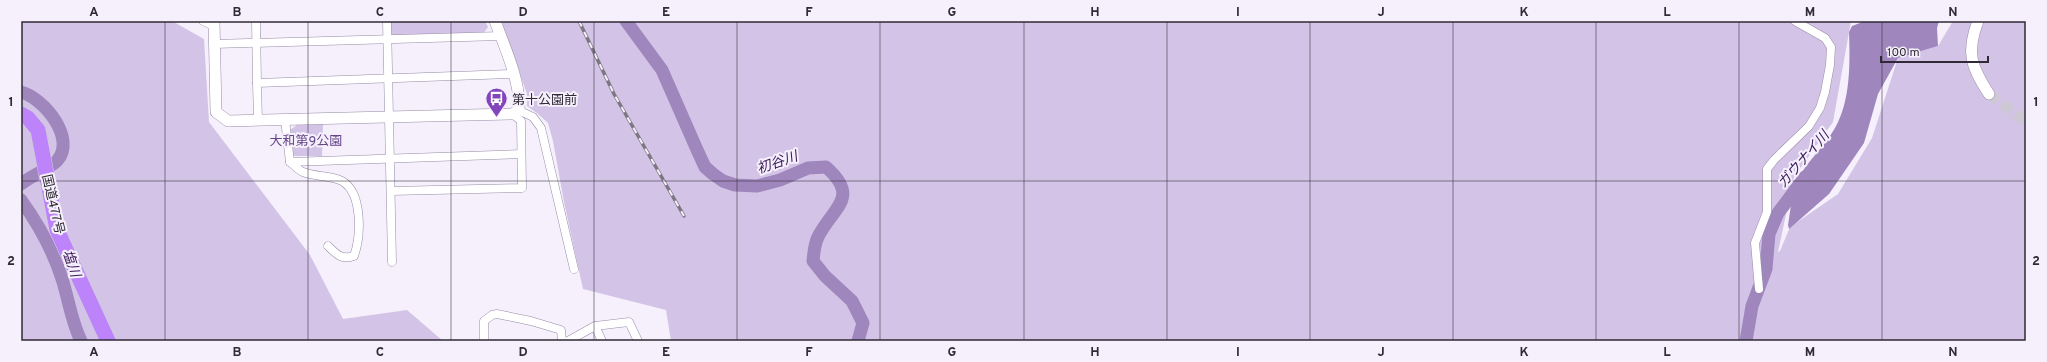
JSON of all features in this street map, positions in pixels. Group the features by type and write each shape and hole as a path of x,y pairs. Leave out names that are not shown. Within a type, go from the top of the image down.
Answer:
{"highway":[{"name":"国道477号","path":"21,114 28,118 38,130 57,230 108,341"}],"street":[{"path":"202,21 214,24 216,112 228,121 516,112 533,117 541,128 574,269"},
{"path":"256,21 258,121"},
{"path":"387,21 392,262"},
{"path":"495,21 513,74 520,102 516,112"},
{"path":"1759,289 1755,243 1767,212 1767,169 1774,160 1809,126 1820,108 1825,92 1830,65 1831,47 1825,38 1795,21"},
{"path":"1978,21 1972,36 1970,51 1979,80 1989,94"},
{"path":"214,44 501,36"},
{"path":"257,83 388,80 513,74"},
{"path":"391,192 522,188 521,121 516,112"},
{"path":"285,120 290,162 302,172 342,181 356,197 359,222 358,246 354,256 346,258 338,256 328,246"},
{"path":"290,162 521,154"},
{"path":"484,341 484,321 496,314 531,321 561,330 562,341"},
{"path":"568,341 595,326 629,322 638,341"},
{"path":"595,326 602,341"}],"green space":[{"path":"21,21 172,21 204,39 209,122 310,255 343,319 407,310 443,341 21,341"},
{"path":"389,21 485,21 488,27 483,34 392,35 389,31"},
{"path":"501,21 1851,21 1833,122 1794,177 1778,252 1780,251 1790,227 1838,194 1872,138 1898,58 1938,46 1953,21 2026,21 2026,341 671,341 666,310 583,289 548,123 527,106 527,94"},
{"name":"大和第9公園","path":"323,124 322,156 295,156 291,153 290,130 297,125"}],"shaded area":[{"path":"1865,21 1939,21 1937,28 1938,46 1898,58 1878,94 1864,143 1829,194 1789,229 1788,225 1792,198 1796,184 1806,166 1835,128 1844,105 1847,93 1849,68 1849,32 1852,26"}],"waterway":[{"name":"初谷川","path":"626,21 662,70 705,167 713,174 723,181 735,185 757,186 780,180 808,168 826,167 836,178 842,187 843,195 841,202 818,237 813,261 825,276 852,301 863,323 858,341"},
{"name":"塩川","path":"21,92 39,102 48,111 55,120 63,142 62,152 57,161 21,184"},
{"name":"ガウナイ川","path":"1746,341 1752,306 1766,269 1769,234 1778,213 1805,177"},
{"name":"塩川","path":"21,200 51,249 63,282 75,327 81,341"}],"tunnel":[{"path":"1989,94 2026,122"}],"railway":[{"path":"579,21 614,94 684,216"}],"place":[{"name":"第十公園前","path":"497,118"}]}
